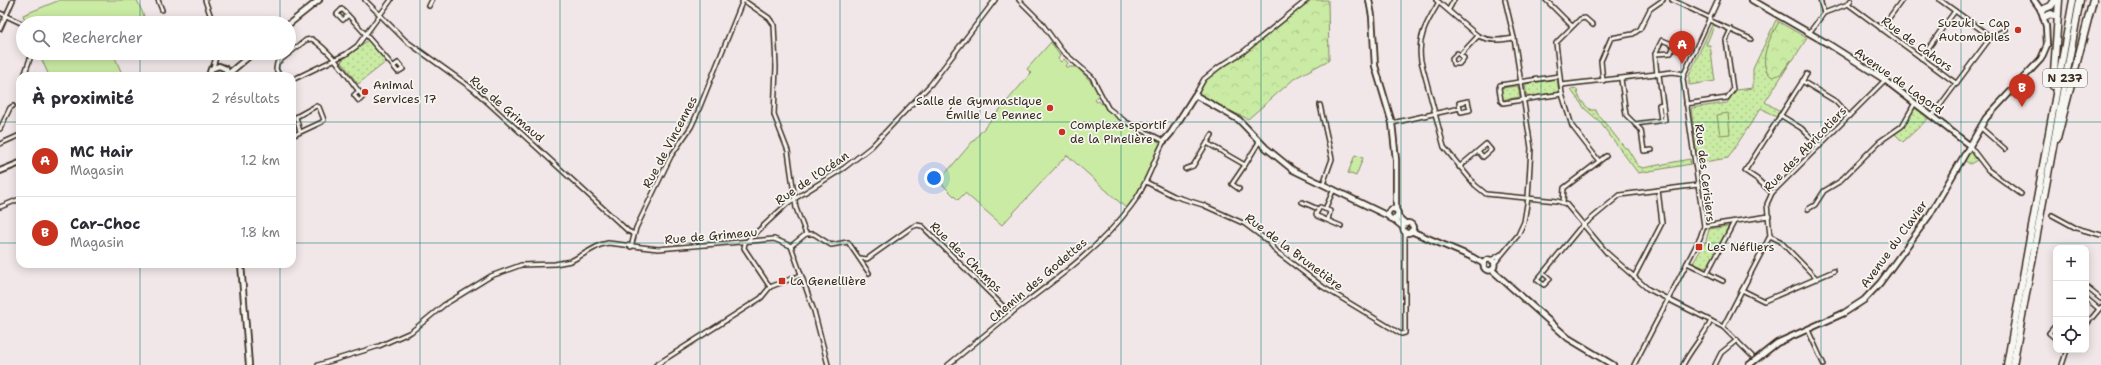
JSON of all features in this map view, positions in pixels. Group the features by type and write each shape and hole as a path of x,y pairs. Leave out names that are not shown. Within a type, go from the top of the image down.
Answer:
{"highway":[{"path":"2041,10 2051,6 2055,0"},
{"path":"2052,110 2059,0"},
{"name":"N 237","path":"2007,365 2073,0"},
{"name":"N 237","path":"2013,365 2080,0"},
{"path":"2051,156 2060,131 2093,0"},
{"path":"2044,17 2051,14 2057,17"}],"street":[{"path":"0,29 13,0"},
{"path":"158,0 162,10"},
{"path":"205,0 211,16"},
{"path":"296,18 319,0"},
{"name":"Rue de Grimaud","path":"365,0 406,41 473,89 628,231 634,234"},
{"path":"296,78 334,60 357,46 391,0"},
{"path":"429,6 432,0"},
{"path":"743,0 769,18 774,25 776,67 774,115 788,151 796,208 806,234"},
{"name":"Rue de Vincennes","path":"631,247 634,234 671,156 691,127 697,114 743,0"},
{"name":"Rue de l'Océan","path":"745,243 795,198 844,168 871,147 931,84 995,0"},
{"path":"1019,0 1040,21 1062,51 1092,77 1108,108 1126,122 1164,141 1171,133 1204,79 1219,67 1243,52 1307,0"},
{"path":"1369,0 1375,66 1392,123 1396,160 1396,199 1392,214"},
{"path":"1449,9 1454,0"},
{"path":"1490,264 1506,250 1518,235 1524,222 1528,198 1531,148 1522,82 1505,0"},
{"path":"1546,0 1572,26"},
{"path":"1603,81 1601,60 1611,38 1633,34 1640,29 1650,9 1663,0"},
{"path":"1672,0 1751,39"},
{"name":"Rue des Cerisiers","path":"1634,365 1687,263 1704,226 1686,104 1684,74 1718,0"},
{"name":"Avenue de Lagord","path":"1752,0 1758,2 1885,80 1969,145 1988,170 2021,194"},
{"path":"1820,0 1824,13"},
{"path":"1809,33 1824,13 1848,4 1851,0"},
{"path":"1881,29 1902,0"},
{"path":"1940,0 1991,36"},
{"name":"Avenue du Clavier","path":"1749,365 1777,343 1844,313 1864,300 1880,283 1928,216 1980,127 1996,106 2036,67 2041,59 2047,45 2047,35 2044,17 2034,0"},
{"path":"1514,38 1496,41 1478,36 1449,9 1438,1 1422,32 1419,47 1444,147 1475,185 1486,194 1563,202 1570,207 1607,253 1648,289 1723,327 1752,356"},
{"name":"Rue de Cahors","path":"1848,4 1957,84"},
{"path":"1921,58 1955,11"},
{"path":"0,13 16,21"},
{"path":"348,15 367,34 394,66"},
{"path":"1593,25 1585,18 1580,19 1556,43 1560,85 1572,126 1599,160"},
{"path":"1686,104 1727,98 1733,90 1726,40 1731,29"},
{"path":"1932,116 1991,36 2004,30"},
{"path":"1460,55 1478,36"},
{"path":"296,49 309,39 315,40 334,60 359,91"},
{"path":"1635,124 1664,120 1655,54 1662,40 1674,45 1671,53 1655,54"},
{"path":"24,72 29,60"},
{"path":"211,72 215,60"},
{"path":"218,60 218,66"},
{"path":"230,72 245,60"},
{"path":"278,72 276,68 277,63 281,60"},
{"path":"218,66 227,72"},
{"path":"213,68 218,66"},
{"path":"1560,85 1658,75 1673,72 1684,74"},
{"path":"1772,193 1757,179 1745,171 1807,74"},
{"path":"1559,76 1500,85 1498,88 1501,101 1503,103 1562,94"},
{"path":"1621,79 1626,115 1641,130"},
{"name":"Rue des Abricotiers","path":"1770,236 1767,204 1772,193 1885,80"},
{"path":"1802,81 1835,101 1849,116"},
{"path":"1195,95 1239,120 1259,142 1293,170 1382,213 1392,214 1405,228 1412,229 1490,264 1502,278 1568,338 1613,365"},
{"path":"1808,209 1814,205 1824,191 1839,182 1851,168 1879,142 1902,126 1915,103"},
{"path":"1320,105 1332,159 1323,184"},
{"path":"0,129 10,108 13,106"},
{"path":"296,134 300,132 324,120 319,108 316,106 296,117 300,132"},
{"path":"1392,123 1460,108"},
{"path":"1780,115 1801,128 1820,146"},
{"path":"1640,123 1644,150 1652,150"},
{"path":"1980,127 2005,149"},
{"path":"1185,169 1193,166 1212,135"},
{"path":"0,144 16,137"},
{"name":"Chemin des Godettes","path":"948,365 1069,269 1119,222 1132,205 1146,182 1152,164 1164,141"},
{"path":"1239,189 1232,184 1259,142"},
{"path":"1207,143 1244,165"},
{"path":"1459,167 1478,151"},
{"path":"1563,202 1564,188 1606,156"},
{"path":"0,171 16,165"},
{"name":"Rue de la Brunetière","path":"1146,182 1174,196 1203,205 1245,224 1268,241 1277,252 1323,287 1401,334 1405,333 1405,228"},
{"path":"1532,282 1537,280 1584,224 1620,195 1698,184"},
{"path":"1325,209 1334,189"},
{"path":"1634,277 1662,223 1658,190"},
{"path":"0,207 16,201"},
{"path":"1302,202 1318,209 1320,207 1330,211 1328,220"},
{"path":"1318,209 1317,216 1342,226"},
{"path":"2052,215 2076,228 2101,235"},
{"path":"1704,226 1769,216"},
{"path":"1707,273 1734,222"},
{"path":"1405,228 1410,224 1412,229"},
{"name":"Rue des Champs","path":"860,258 867,259 912,227 917,225 922,226 1011,314"},
{"path":"828,365 814,311 791,246 806,234 811,233 831,245 848,242 869,273"},
{"path":"1723,327 1770,236 1780,241 1818,279"},
{"name":"Rue de Grimeau","path":"318,365 379,346 411,332 460,294 491,276 512,268 562,263 575,259 600,245 608,243 631,247 658,249 745,243 774,239 791,246"},
{"path":"745,243 744,248 770,287"},
{"path":"1687,263 1723,281"},
{"path":"241,268 248,365"},
{"path":"1742,290 1764,301 1834,271"},
{"path":"1537,280 1544,285 1547,282 1550,278 1543,273"},
{"path":"656,365 760,298 770,287 801,275"},
{"path":"2089,289 2101,299"},
{"path":"2089,300 2100,308 2089,321"},
{"path":"1683,365 1690,353 1701,341 1711,321"},
{"path":"2053,328 2049,333 2053,336"},
{"path":"1808,330 1824,365"},
{"path":"1714,365 1721,353 1737,340"},
{"path":"2062,365 2066,353"}],"green space":[{"path":"60,0 137,0 144,16 23,16"},
{"path":"1307,0 1328,0 1329,60 1295,78 1248,119 1195,95 1204,79 1243,52"},
{"path":"1776,20 1779,22 1766,50 1765,65 1767,71 1772,77 1781,74 1792,60 1765,102 1780,111 1776,117 1761,108 1728,158 1698,163 1691,108 1727,103 1736,90 1753,88 1753,69"},
{"path":"1779,22 1807,38 1793,60 1790,61 1781,74 1772,77 1767,71 1765,57 1769,42"},
{"path":"1713,23 1715,24 1706,45 1710,45 1715,81 1689,85 1689,75"},
{"path":"368,40 386,62 358,84 341,61"},
{"name":"Complexe sportif de la Pinelière","path":"1051,42 1060,56 1058,59 1061,62 1064,59 1068,63 1066,66 1067,67 1077,67 1094,85 1099,94 1094,100 1096,102 1098,101 1126,123 1162,141 1142,185 1127,209 1067,155 1002,225 965,193 958,200 939,181 1031,73 1027,69"},
{"path":"42,60 116,60 121,72 47,72"},
{"path":"1557,79 1559,92 1527,97 1525,84"},
{"path":"1518,86 1520,97 1503,100 1501,88"},
{"path":"1577,89 1578,95 1582,101 1591,110 1596,110 1625,148 1627,148 1638,166 1643,168 1690,159 1691,164 1638,173 1599,121 1585,109 1571,90"},
{"path":"1915,107 1929,118 1903,142 1894,133 1906,124"},
{"path":"1728,113 1730,134 1720,135 1717,115"},
{"path":"1969,145 1979,159 1970,164 1962,159"},
{"path":"1355,155 1363,158 1356,176 1348,173"},
{"path":"1729,226 1712,260 1705,268 1693,263 1706,241 1709,229"}],"place":[{"name":"Suzuki - Cap Automobiles","path":"2018,30"},
{"name":"MC Hair","path":"1682,64"},
{"name":"Animal Services 17","path":"365,92"},
{"name":"Car-Choc","path":"2022,107"},
{"name":"Salle de Gymnastique Émilie Le Pennec","path":"1050,108"},
{"name":"Complexe sportif de la Pinelière","path":"1062,132"},
{"name":"Les Néfliers","path":"1699,247"},
{"name":"La Genellière","path":"782,281"}]}
